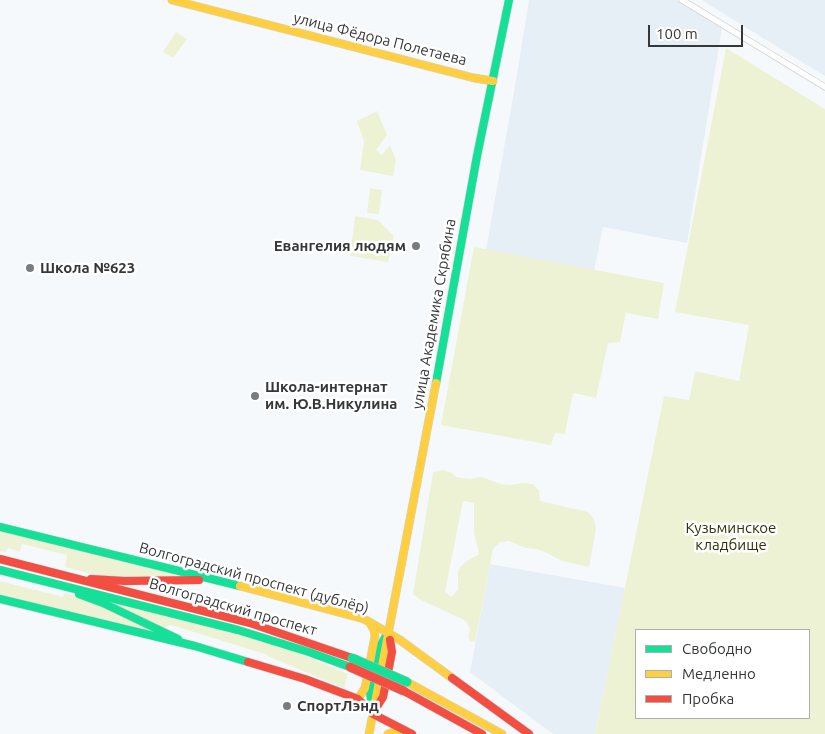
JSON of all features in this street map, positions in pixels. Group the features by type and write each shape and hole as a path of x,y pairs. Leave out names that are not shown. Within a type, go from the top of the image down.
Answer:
{"main road":[{"name":"улица Фёдора Полетаева","path":"172,0 455,73 493,81"},
{"name":"улица Академика Скрябина","path":"373,714 383,697 392,652 389,632 477,156 508,0"},
{"name":"Волгоградский проспект (дублёр)","path":"0,526 265,592 364,619 389,632 529,734"},
{"name":"Волгоградский проспект","path":"0,559 250,623 299,639 351,663 482,734"},
{"name":"Волгоградский проспект","path":"0,570 238,630 351,663 406,682 459,709 502,734"},
{"path":"65,576 111,581 211,579"},
{"path":"42,580 103,603 156,630 196,646"},
{"path":"0,599 196,646 306,679 358,699 373,714 412,734"},
{"path":"358,699 365,688 375,636 370,622"},
{"name":"улица Академика Скрябина","path":"369,734 373,714 370,692 379,648 389,632"},
{"path":"388,734 402,729"}],"street":[{"path":"682,0 825,88"}],"shaded area":[{"path":"529,0 677,0 722,28 687,243 603,227 594,270 486,250"},
{"path":"702,0 825,0 825,76 758,35"},
{"path":"490,564 625,588 595,734 553,734 470,672"}],"green space":[{"path":"176,32 187,39 173,58 163,52"},
{"name":"Кузьминское кладбище","path":"726,48 825,109 825,734 595,734 664,396 689,400 695,371 739,381 749,325 675,312"},
{"path":"377,111 387,135 376,150 382,155 390,145 396,160 393,176 360,170 364,141 357,121"},
{"path":"370,188 382,190 379,214 367,213"},
{"path":"355,216 378,220 394,236 388,262 350,256"},
{"path":"474,247 664,283 658,319 626,313 620,342 608,343 596,398 573,393 565,434 555,433 551,445 441,425"},
{"path":"442,470 452,473 456,477 470,479 482,477 500,484 533,484 539,491 540,501 588,512 594,519 596,529 589,567 562,561 545,552 526,548 509,541 500,542 493,549 475,642 470,641 468,637 470,629 466,621 421,600 413,594 433,472","holes":["463,501 474,503 474,533 479,554 464,563 458,570 458,589 452,597 445,592"]},
{"path":"0,529 174,573 175,577 107,578 65,567 67,555 22,544 20,552 8,548 6,552 0,551"},
{"path":"0,581 63,597 64,593 95,601 161,635 0,595"},
{"path":"110,600 259,640 311,658 348,674 344,688 265,654 171,625 162,628 153,626 110,602"}],"traffic: fast":[{"path":"436,383 477,156 509,0"},
{"path":"0,527 240,586"},
{"path":"0,570 238,630 350,667"},
{"path":"79,594 103,603 178,639"},
{"path":"0,599 195,646 248,662"},
{"path":"372,707 370,692 379,648 386,636"},
{"path":"352,658 407,682"}],"traffic: slow":[{"path":"172,0 474,78 493,81"},
{"path":"369,734 436,383"},
{"path":"240,586 364,619 400,640 452,678"},
{"path":"358,699 365,688 375,636 370,623"},
{"path":"407,682 502,734"},
{"path":"388,734 402,729"}],"traffic: jam":[{"path":"0,559 250,623 352,658"},
{"path":"91,579 125,581 199,580"},
{"path":"376,708 383,697 392,652 390,640"},
{"path":"248,662 305,679 358,699 373,714 412,734"},
{"path":"350,667 404,691"},
{"path":"452,678 529,734"},
{"path":"404,691 482,734"}],"place":[{"name":"Евангелия людям","path":"416,246"},
{"name":"Школа №623","path":"30,268"},
{"name":"Школа-интернат им. Ю.В.Никулина","path":"255,396"},
{"name":"СпортЛэнд","path":"287,706"}]}
